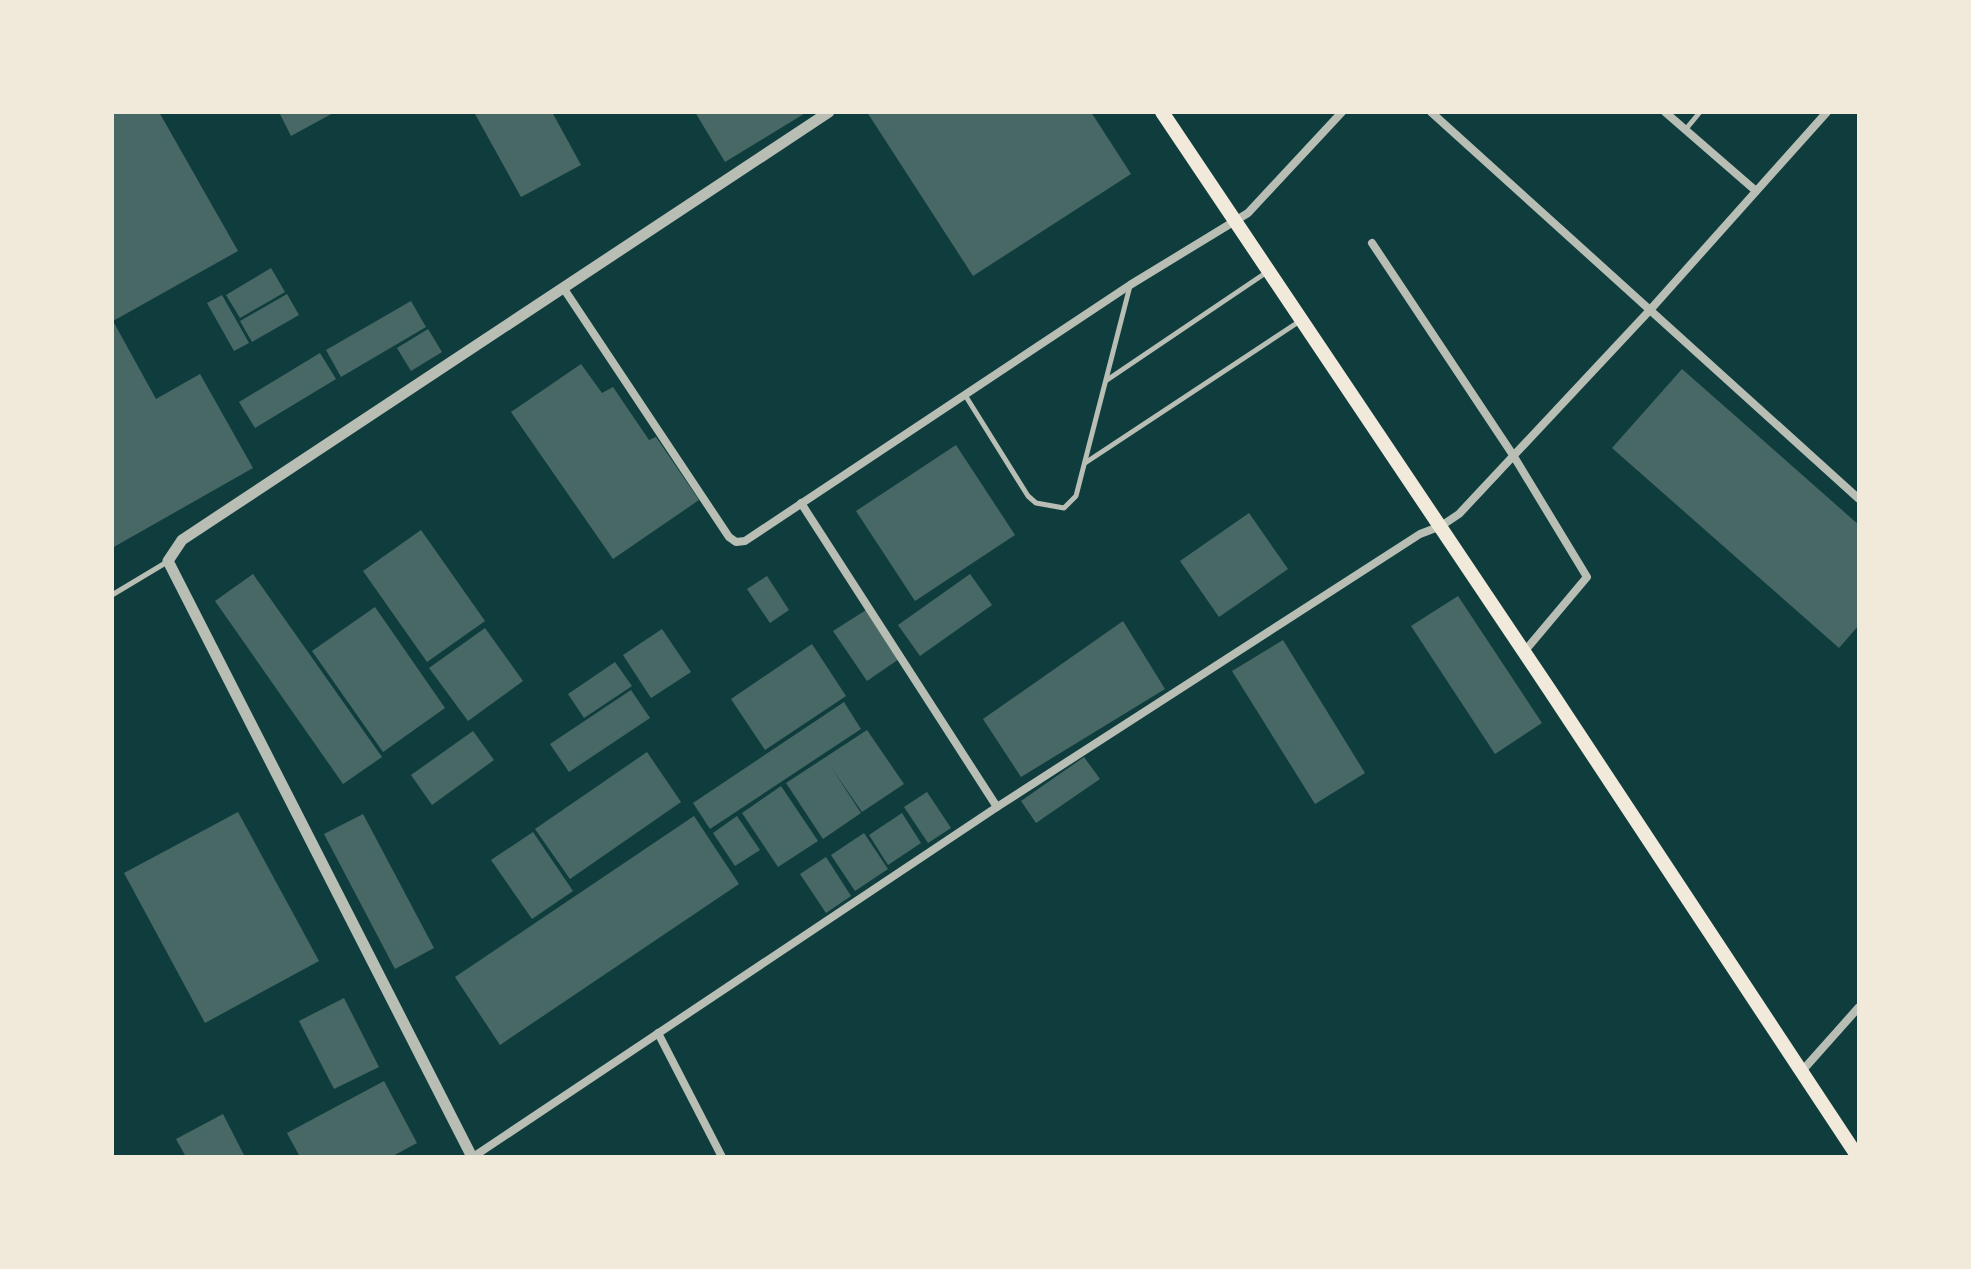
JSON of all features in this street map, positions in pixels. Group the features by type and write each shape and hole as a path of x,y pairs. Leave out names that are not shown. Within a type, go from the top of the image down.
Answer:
{"main road":[{"path":"1162,112 1441,526 1858,1157"}],"street":[{"path":"829,112 182,540 168,561 472,1157 997,807 1420,534 1441,526 1459,514 1650,310 1827,112"},
{"path":"564,289 729,537 736,542 745,541 1130,285 1248,213 1342,112"},
{"path":"1431,112 1859,499"},
{"path":"1665,112 1756,191"},
{"path":"1372,243 1513,455 1587,577 1524,652"},
{"path":"801,503 997,807"},
{"path":"1802,1071 1859,1007"},
{"path":"658,1033 722,1157"}],"lane":[{"path":"1685,129 1700,112"},
{"path":"1105,381 1268,271"},
{"path":"965,395 1028,496 1036,503 1064,508 1070,504 1076,496 1130,285"},
{"path":"1084,463 1301,320"},
{"path":"112,595 168,561"}],"building":[{"path":"112,112 159,112 238,251 113,321 156,399 200,374 253,468 112,548"},
{"path":"279,112 335,112 291,136"},
{"path":"474,112 552,112 581,165 521,197"},
{"path":"695,112 807,112 725,162"},
{"path":"867,112 1091,112 1131,174 973,276"},
{"path":"271,268 285,292 240,318 226,295"},
{"path":"287,294 299,315 252,342 240,321"},
{"path":"222,295 249,343 234,351 207,303"},
{"path":"411,301 426,327 341,377 326,350"},
{"path":"428,329 442,352 411,371 397,348"},
{"path":"320,353 336,379 255,428 239,402"},
{"path":"581,364 602,393 613,387 649,440 656,437 699,500 613,559 511,412"},
{"path":"1682,369 1859,525 1859,625 1839,648 1612,448"},
{"path":"956,445 1015,535 915,601 856,511"},
{"path":"1249,513 1288,569 1219,617 1180,561"},
{"path":"421,530 485,621 427,662 363,571"},
{"path":"253,574 382,757 343,784 215,601"},
{"path":"970,574 992,605 920,656 898,625"},
{"path":"767,576 789,610 770,623 747,589"},
{"path":"1458,596 1542,723 1495,754 1411,626"},
{"path":"375,607 445,708 383,752 312,651"},
{"path":"866,610 899,659 867,681 833,631"},
{"path":"1123,621 1165,689 1021,777 983,719"},
{"path":"485,628 523,681 468,721 429,668"},
{"path":"662,629 691,672 651,698 623,655"},
{"path":"1283,640 1365,773 1315,804 1232,671"},
{"path":"812,644 846,696 765,750 731,699"},
{"path":"615,662 632,686 584,718 568,694"},
{"path":"631,690 650,718 569,772 550,744"},
{"path":"844,702 861,729 710,829 693,803"},
{"path":"867,730 904,784 862,812 831,767 861,813 823,839 786,783"},
{"path":"473,731 494,760 432,805 411,775"},
{"path":"647,752 681,802 570,879 535,829"},
{"path":"1084,757 1100,779 1036,823 1021,801"},
{"path":"781,786 818,841 778,867 742,813"},
{"path":"927,792 951,828 928,843 904,807"},
{"path":"238,812 319,961 205,1023 124,873"},
{"path":"902,813 921,843 888,865 869,835"},
{"path":"363,814 434,948 395,969 324,834"},
{"path":"694,816 739,884 500,1045 455,977"},
{"path":"737,816 760,850 735,866 713,833"},
{"path":"533,832 573,891 532,919 491,860"},
{"path":"864,833 888,869 855,891 831,855"},
{"path":"826,857 851,896 826,913 800,874"},
{"path":"344,998 379,1067 334,1089 299,1021"},
{"path":"384,1081 417,1143 391,1157 300,1157 287,1133"},
{"path":"223,1114 245,1157 186,1157 176,1139"}]}
